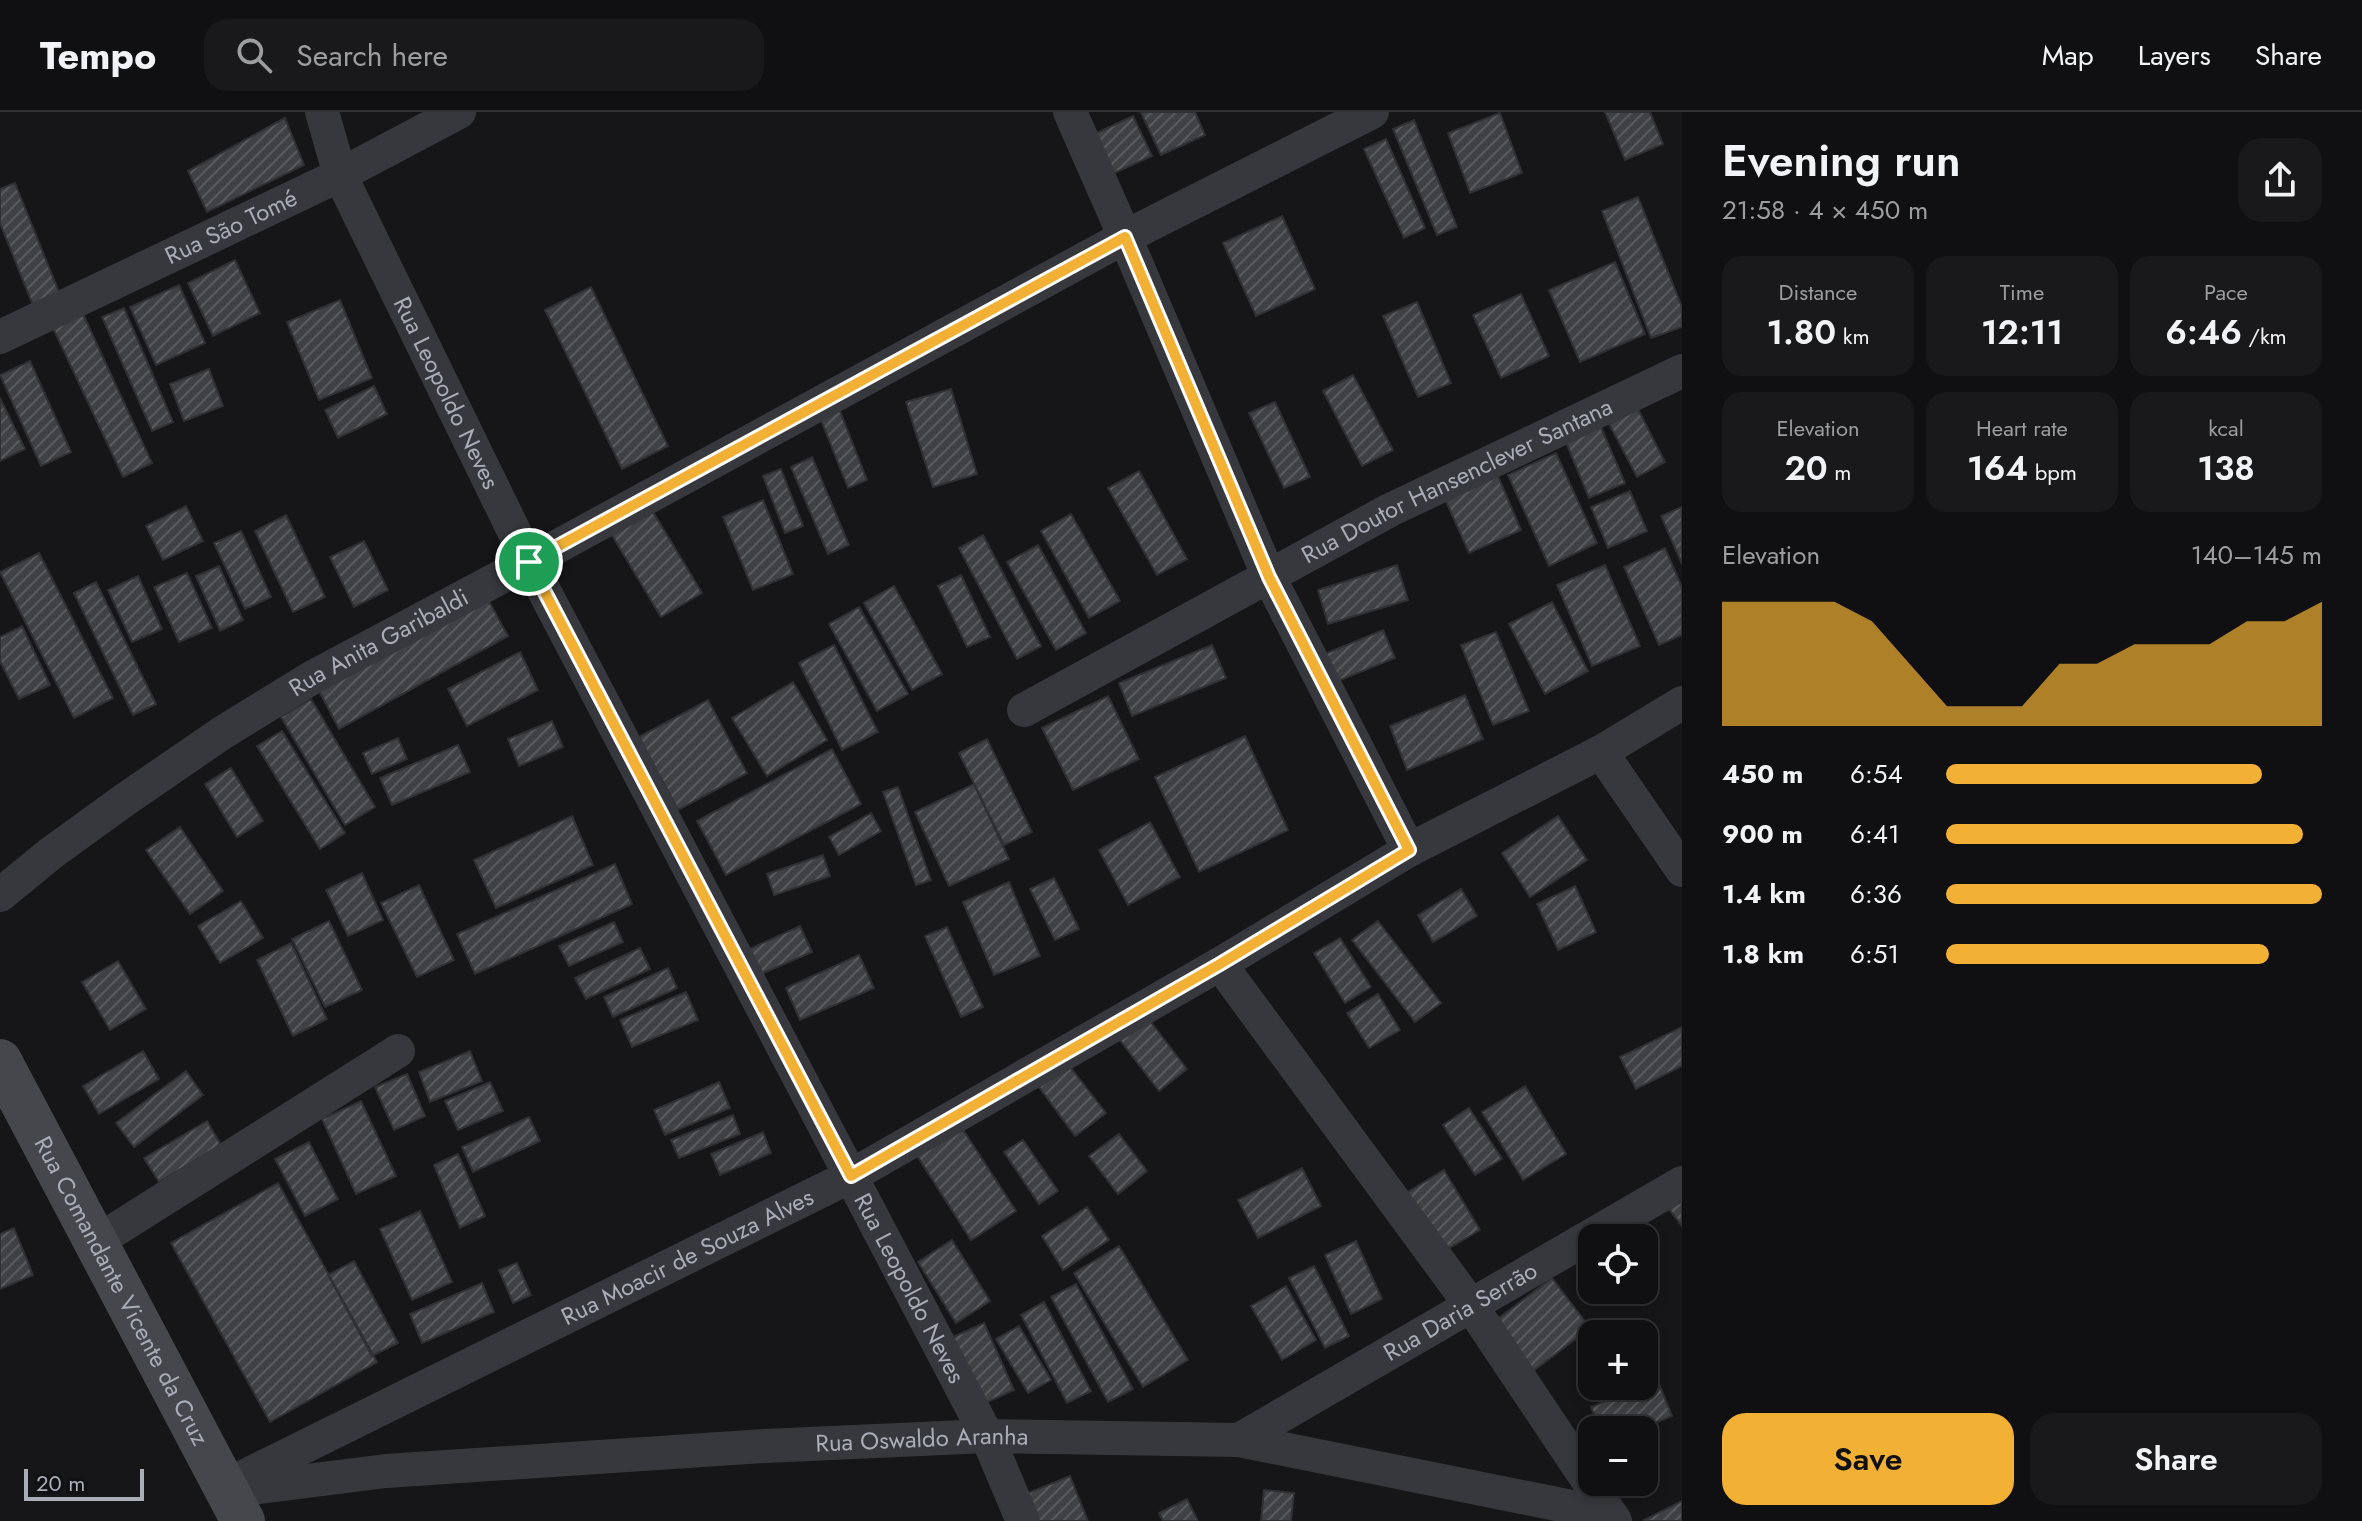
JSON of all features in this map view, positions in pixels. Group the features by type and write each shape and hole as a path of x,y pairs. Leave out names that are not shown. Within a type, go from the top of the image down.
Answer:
{"street":[{"name":"Rua Leopoldo Neves","path":"322,112 340,175 529,562 987,1436 1023,1521"},
{"name":"Rua São Tomé","path":"0,337 340,175 459,112"},
{"path":"1070,112 1269,577 1409,850"},
{"name":"Rua Anita Garibaldi","path":"0,895 50,854 222,733 313,677 1125,237 1372,112"},
{"name":"Rua Doutor Hansenclever Santana","path":"1024,710 1390,510 1682,371"},
{"name":"Rua Moacir de Souza Alves","path":"232,1499 851,1176 1220,964 1409,850 1601,752 1682,703"},
{"path":"1601,752 1682,870"},
{"name":"Rua Oswaldo Aranha","path":"1220,964 1470,1304 1613,1518"},
{"path":"96,1242 398,1051"},
{"name":"Rua Comandante Vicente da Cruz","path":"0,1061 232,1499"},
{"name":"Rua Daria Serrão","path":"1239,1440 1682,1183"},
{"name":"Rua Oswaldo Aranha","path":"232,1499 386,1471 765,1446 987,1436 1239,1440 1613,1518"}],"building":[{"path":"1195,112 1205,135 1161,155 1141,113"},
{"path":"1605,112 1650,112 1663,144 1625,160"},
{"path":"1500,113 1522,173 1470,193 1448,133"},
{"path":"1133,116 1152,156 1110,175 1092,135"},
{"path":"285,118 304,165 207,212 188,171"},
{"path":"1414,120 1457,227 1437,235 1393,129"},
{"path":"1386,139 1425,228 1404,238 1364,149"},
{"path":"15,183 63,302 36,313 0,223 0,189"},
{"path":"1638,197 1682,307 1682,327 1651,338 1602,211"},
{"path":"1282,216 1315,289 1256,316 1223,243"},
{"path":"235,260 260,313 213,336 188,283"},
{"path":"1615,262 1645,334 1580,362 1549,290"},
{"path":"179,285 205,343 156,365 130,307"},
{"path":"591,287 668,446 622,469 545,310"},
{"path":"1521,294 1549,356 1501,378 1473,315"},
{"path":"340,300 372,378 319,400 287,322"},
{"path":"1417,302 1451,383 1418,397 1383,316"},
{"path":"124,308 173,422 152,431 102,317"},
{"path":"82,312 152,463 123,477 52,326"},
{"path":"30,361 71,452 41,466 0,375"},
{"path":"209,369 223,406 184,421 170,384"},
{"path":"1353,375 1393,450 1362,466 1323,391"},
{"path":"374,386 387,414 338,438 325,410"},
{"path":"951,389 977,474 933,487 906,402"},
{"path":"0,398 25,449 0,461"},
{"path":"1275,402 1310,477 1284,488 1249,413"},
{"path":"838,406 867,480 848,488 819,415"},
{"path":"1638,409 1665,462 1637,477 1609,424"},
{"path":"1600,425 1625,483 1589,498 1565,440"},
{"path":"1556,453 1597,543 1549,566 1508,475"},
{"path":"812,457 849,545 828,554 791,467"},
{"path":"781,469 803,526 785,533 763,476"},
{"path":"1139,471 1187,559 1157,575 1108,488"},
{"path":"1498,476 1521,530 1469,553 1445,499"},
{"path":"1630,491 1647,531 1608,548 1591,507"},
{"path":"763,500 793,574 753,590 723,517"},
{"path":"186,506 203,541 163,560 146,526"},
{"path":"650,507 702,593 661,617 610,532"},
{"path":"1682,507 1682,564 1661,516"},
{"path":"1071,514 1120,601 1089,618 1041,531"},
{"path":"286,515 325,597 293,612 255,531"},
{"path":"241,531 271,597 245,609 214,543"},
{"path":"983,535 1041,646 1017,659 959,548"},
{"path":"364,541 388,590 354,607 330,557"},
{"path":"1038,545 1086,633 1056,650 1007,562"},
{"path":"1665,548 1682,587 1682,635 1659,645 1624,567"},
{"path":"39,553 113,698 74,718 0,572"},
{"path":"1397,565 1408,600 1328,624 1318,590"},
{"path":"1605,565 1640,646 1592,666 1557,585"},
{"path":"219,566 243,620 220,631 196,576"},
{"path":"187,573 212,628 179,642 154,587"},
{"path":"961,575 990,637 967,647 938,586"},
{"path":"138,576 162,629 132,642 108,590"},
{"path":"96,582 156,704 133,715 74,593"},
{"path":"894,586 942,674 912,690 864,603"},
{"path":"486,596 508,636 339,729 318,689"},
{"path":"1552,602 1588,671 1545,694 1509,624"},
{"path":"859,607 908,694 877,711 829,624"},
{"path":"22,626 50,685 19,699 0,661 0,637"},
{"path":"1383,630 1395,658 1333,683 1322,655"},
{"path":"1496,632 1529,711 1493,725 1461,645"},
{"path":"834,645 878,732 842,750 799,663"},
{"path":"1212,645 1226,678 1132,716 1119,683"},
{"path":"520,652 538,690 467,726 448,689"},
{"path":"793,682 827,740 767,776 732,718"},
{"path":"1465,695 1483,739 1407,770 1390,726"},
{"path":"1108,696 1139,759 1073,790 1042,728"},
{"path":"311,699 375,807 345,825 281,717"},
{"path":"708,700 747,773 678,810 639,737"},
{"path":"552,721 563,747 519,766 508,739"},
{"path":"282,731 345,833 320,849 257,746"},
{"path":"1245,736 1288,830 1199,872 1155,777"},
{"path":"398,738 407,759 372,774 363,753"},
{"path":"987,739 1032,832 1004,845 959,753"},
{"path":"458,745 470,772 392,805 380,778"},
{"path":"832,749 861,804 726,875 697,821"},
{"path":"231,768 263,821 237,837 205,784"},
{"path":"974,784 1009,859 949,886 915,812"},
{"path":"898,787 931,880 916,885 883,792"},
{"path":"871,813 881,831 839,855 829,837"},
{"path":"572,816 593,865 496,908 474,860"},
{"path":"1558,816 1587,860 1530,897 1502,853"},
{"path":"1150,822 1180,877 1128,905 1099,850"},
{"path":"180,827 223,891 190,914 146,850"},
{"path":"823,855 830,876 774,895 767,874"},
{"path":"615,864 632,904 475,974 457,934"},
{"path":"362,873 383,920 348,936 326,890"},
{"path":"1054,878 1079,929 1055,940 1030,889"},
{"path":"1009,882 1040,956 994,975 963,902"},
{"path":"419,885 454,960 417,977 381,903"},
{"path":"1575,886 1596,932 1558,950 1537,904"},
{"path":"1461,889 1477,916 1433,942 1418,915"},
{"path":"241,901 263,938 220,963 198,926"},
{"path":"329,921 362,990 325,1007 292,939"},
{"path":"1378,921 1441,1003 1415,1022 1352,940"},
{"path":"614,922 623,942 569,966 559,946"},
{"path":"800,926 812,952 752,978 741,953"},
{"path":"947,927 983,1007 961,1017 925,936"},
{"path":"1340,938 1371,987 1345,1003 1314,953"},
{"path":"291,943 327,1019 293,1036 257,960"},
{"path":"640,948 650,969 586,999 575,978"},
{"path":"859,955 874,988 800,1020 786,988"},
{"path":"118,961 146,1009 110,1030 82,982"},
{"path":"668,968 677,988 613,1017 604,997"},
{"path":"686,992 698,1020 632,1047 620,1020"},
{"path":"1378,994 1400,1030 1369,1048 1347,1013"},
{"path":"1147,1017 1187,1069 1159,1091 1119,1039"},
{"path":"1682,1027 1682,1066 1636,1089 1620,1057"},
{"path":"143,1051 159,1079 99,1114 83,1086"},
{"path":"470,1051 482,1081 430,1102 419,1072"},
{"path":"1068,1064 1106,1113 1075,1136 1039,1087"},
{"path":"186,1071 203,1095 134,1147 116,1123"},
{"path":"407,1074 425,1116 394,1130 375,1087"},
{"path":"490,1082 503,1111 458,1130 445,1101"},
{"path":"719,1082 730,1108 665,1135 654,1110"},
{"path":"1525,1086 1566,1154 1523,1180 1482,1112"},
{"path":"361,1101 396,1176 356,1194 322,1119"},
{"path":"1469,1108 1502,1159 1475,1175 1443,1125"},
{"path":"733,1115 740,1134 679,1158 671,1140"},
{"path":"529,1117 540,1141 473,1172 462,1147"},
{"path":"207,1121 221,1145 159,1182 144,1158"},
{"path":"960,1125 1016,1211 971,1240 916,1154"},
{"path":"763,1132 771,1153 720,1175 711,1154"},
{"path":"1119,1134 1147,1171 1118,1194 1089,1156"},
{"path":"1023,1140 1058,1191 1039,1204 1004,1152"},
{"path":"309,1142 338,1199 305,1216 275,1159"},
{"path":"458,1154 485,1216 460,1228 434,1165"},
{"path":"1302,1168 1321,1206 1258,1238 1238,1200"},
{"path":"1444,1170 1480,1230 1439,1254 1403,1195"},
{"path":"278,1183 377,1362 270,1422 171,1243"},
{"path":"1682,1191 1682,1226 1665,1204"},
{"path":"1087,1207 1109,1240 1063,1270 1042,1236"},
{"path":"420,1211 452,1282 412,1300 380,1229"},
{"path":"14,1228 33,1275 0,1289 0,1234"},
{"path":"952,1240 990,1301 956,1323 918,1262"},
{"path":"1356,1241 1382,1299 1351,1314 1325,1255"},
{"path":"1119,1246 1188,1360 1143,1387 1074,1273"},
{"path":"354,1261 398,1343 372,1356 328,1275"},
{"path":"517,1263 531,1295 513,1303 499,1270"},
{"path":"1314,1266 1349,1336 1325,1348 1289,1278"},
{"path":"1552,1278 1584,1320 1578,1320 1578,1337 1533,1371 1495,1321"},
{"path":"482,1283 494,1312 422,1343 410,1314"},
{"path":"1076,1284 1133,1389 1108,1402 1051,1297"},
{"path":"1286,1286 1316,1340 1282,1360 1251,1306"},
{"path":"1044,1302 1091,1391 1067,1403 1021,1315"},
{"path":"984,1323 1014,1390 981,1405 951,1338"},
{"path":"1019,1326 1051,1380 1028,1393 996,1339"},
{"path":"1658,1381 1672,1416 1658,1422 1658,1416 1595,1416 1591,1407 1608,1400 1658,1400"},
{"path":"1070,1476 1088,1521 1033,1521 1023,1495"},
{"path":"1264,1490 1294,1493 1291,1521 1261,1521"},
{"path":"1187,1499 1198,1521 1163,1521 1159,1513"},
{"path":"1682,1501 1682,1521 1644,1520"}],"route":[{"path":"1125,237 1269,577 1409,850 1220,964 851,1176 529,562 1125,237"}]}
